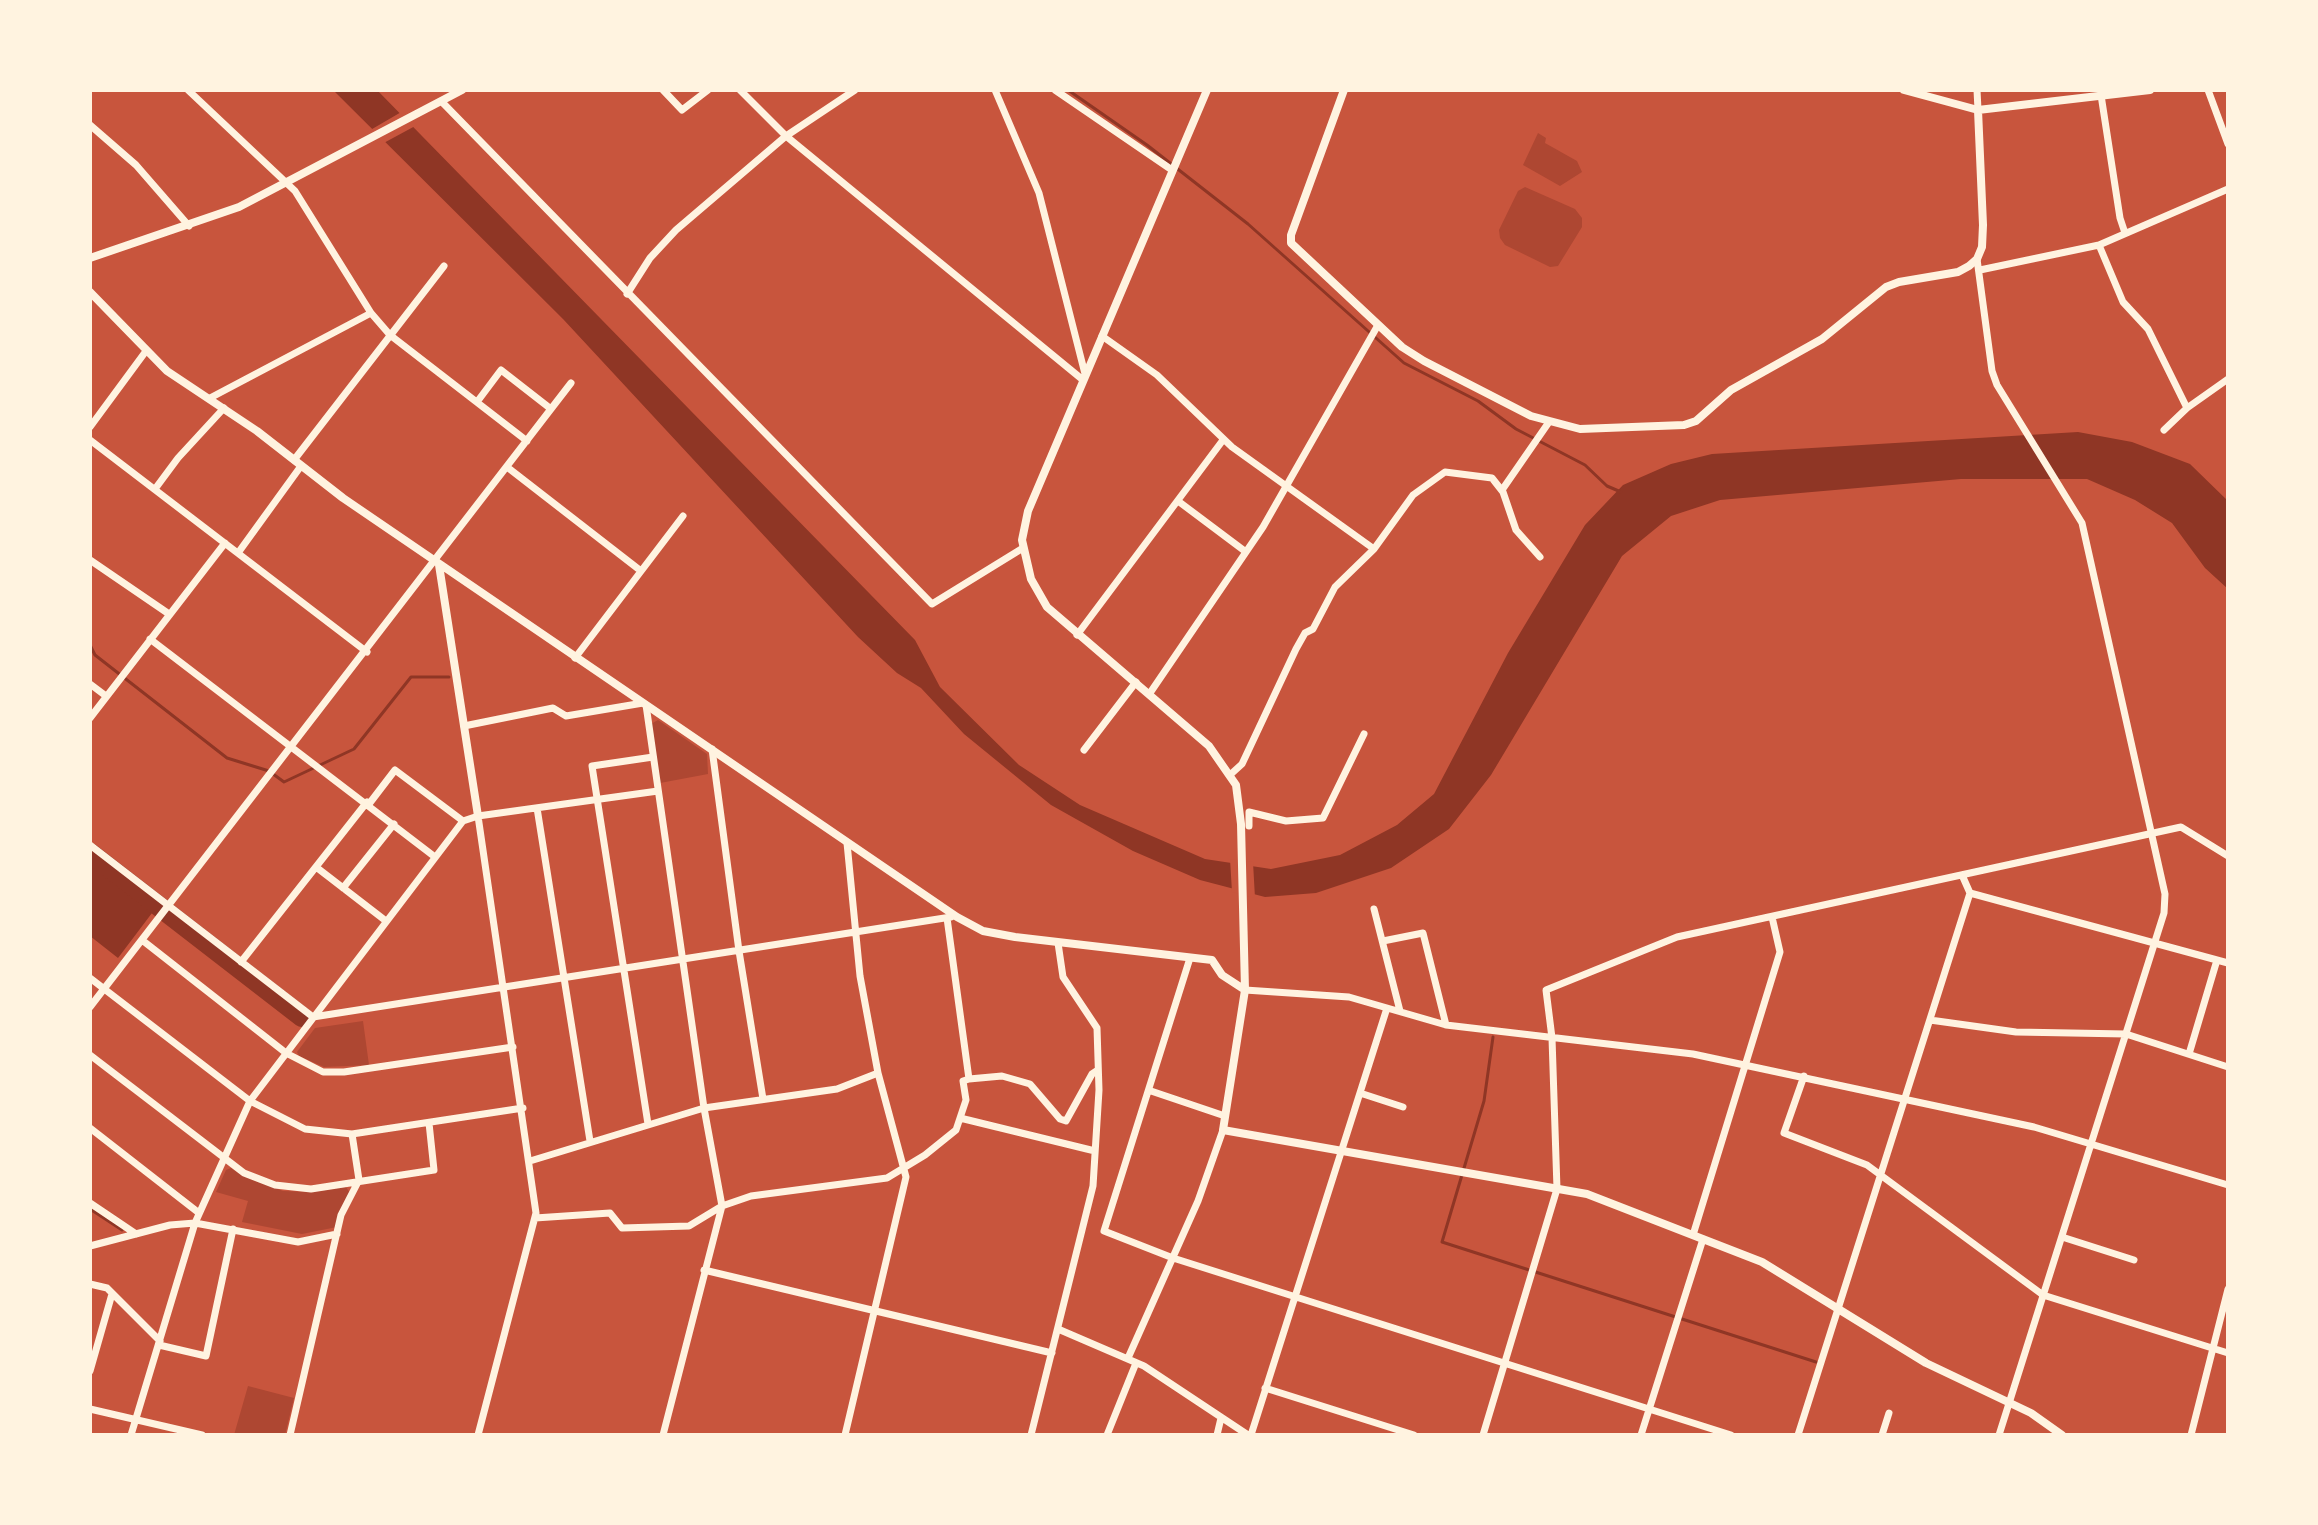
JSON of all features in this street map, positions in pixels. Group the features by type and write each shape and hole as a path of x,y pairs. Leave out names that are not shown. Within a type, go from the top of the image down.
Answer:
{"street":[{"path":"188,90 289,184 371,313 390,335 527,441"},
{"path":"663,90 682,110 708,90"},
{"path":"740,90 786,136 1084,377"},
{"path":"627,294 650,258 676,230 786,136 855,90"},
{"path":"995,90 1039,193 1084,377"},
{"path":"1055,90 1172,170"},
{"path":"1128,1358 1173,1258 1223,1130 1245,990 1245,829 1231,774 1209,746 1150,693 1077,635 1040,597 1023,548 1028,511 1207,90"},
{"path":"1344,90 1291,235 1291,243 1378,325 1424,361 1549,422 1580,429 1684,425 1696,421 1731,390 1822,339 1886,287 1958,272 1977,259"},
{"path":"1904,90 1978,110 2150,90"},
{"path":"1977,90 1983,225 1977,259 1992,371 2011,411 2082,523 2165,894 2164,913 2155,943 1999,1435"},
{"path":"2208,90 2228,144"},
{"path":"90,258 189,226 289,184 459,91"},
{"path":"2101,95 2125,233"},
{"path":"438,103 473,130 627,294 932,604 1023,548"},
{"path":"90,125 136,165 189,226"},
{"path":"1980,270 2099,245 2228,189"},
{"path":"2099,245 2123,302 2148,329 2187,408"},
{"path":"238,553 298,463 444,266"},
{"path":"90,292 167,371 210,398 437,563 712,749 952,917 983,931 1058,943 1212,960 1222,975 1245,990 1349,997 1446,1025 1693,1054 1804,1076 2091,1142 2228,1185"},
{"path":"210,398 371,313"},
{"path":"1150,693 1286,488 1378,325"},
{"path":"1102,336 1157,375 1223,440 1374,549"},
{"path":"90,427 146,351"},
{"path":"477,402 501,370 551,409"},
{"path":"2164,430 2187,408 2228,379"},
{"path":"90,1007 437,563 571,383"},
{"path":"155,489 178,458 224,408"},
{"path":"1502,490 1549,422"},
{"path":"90,440 367,652"},
{"path":"1077,635 1223,440"},
{"path":"507,467 641,571"},
{"path":"1231,774 1242,764 1305,633 1313,629 1335,587 1374,549 1413,495 1445,472 1492,478 1502,490 1516,530 1540,557"},
{"path":"1178,501 1246,552"},
{"path":"575,658 683,516"},
{"path":"90,718 225,543"},
{"path":"90,560 169,614"},
{"path":"437,563 523,1108 535,1218 478,1435"},
{"path":"150,639 435,857"},
{"path":"1084,750 1136,682"},
{"path":"90,684 106,696"},
{"path":"464,726 553,708 566,716 644,704"},
{"path":"644,704 704,1108 722,1206 665,1435"},
{"path":"1245,829 1249,812 1286,821 1323,818 1364,734"},
{"path":"712,749 739,951 763,1099"},
{"path":"648,1124 592,766 653,757"},
{"path":"241,962 395,770 463,821"},
{"path":"131,1435 195,1223 250,1101 463,821 478,816 658,791"},
{"path":"537,808 590,1141"},
{"path":"343,888 394,824"},
{"path":"1483,1435 1557,1189 1552,1038 1546,990 1677,937 2181,827 2228,856"},
{"path":"845,1435 906,1177 878,1073 855,933 847,843"},
{"path":"90,845 313,1017 952,917"},
{"path":"316,867 386,921"},
{"path":"1798,1435 1970,893 1962,875"},
{"path":"1970,893 2228,963"},
{"path":"1374,909 1400,1011"},
{"path":"952,917 969,1079"},
{"path":"1693,1235 1780,952 1772,917"},
{"path":"1383,941 1423,933 1446,1025"},
{"path":"142,940 286,1053 323,1072 344,1072 513,1047"},
{"path":"1031,1435 1093,1186 1095,1151 1097,1028 1063,977 1058,943"},
{"path":"1190,958 1151,1091 1104,1231 1173,1258 1731,1435"},
{"path":"2189,1054 2217,960"},
{"path":"90,978 250,1101 305,1129 352,1134 523,1108"},
{"path":"1058,1329 1128,1358 1250,1435 1387,1008"},
{"path":"1930,1020 2016,1032 2126,1034 2228,1067"},
{"path":"90,1055 224,1159 244,1173 275,1185 311,1189 434,1170 429,1123"},
{"path":"535,1218 610,1213 622,1228 689,1226 722,1206 751,1196 887,1178 905,1169 956,1130 966,1100 963,1081 1002,1076 1030,1084 1060,1119 1066,1121 1092,1074 1098,1070"},
{"path":"530,1161 704,1108 837,1089 878,1073"},
{"path":"1804,1076 1784,1133 1867,1165 2043,1295 2228,1353"},
{"path":"1151,1091 1225,1116"},
{"path":"1360,1093 1403,1107"},
{"path":"960,1118 1095,1151"},
{"path":"90,1128 199,1213"},
{"path":"1223,1130 1587,1194 1781,1272 1926,1363 2009,1402 2046,1422 2062,1435"},
{"path":"290,1435 341,1215 359,1180 352,1134"},
{"path":"90,1203 136,1234"},
{"path":"90,1246 195,1223 298,1242 337,1234"},
{"path":"90,1284 107,1288 160,1343 206,1356 233,1229"},
{"path":"2062,1237 2134,1260"},
{"path":"1641,1435 1703,1239"},
{"path":"704,1270 1052,1353"},
{"path":"2191,1435 2228,1289"},
{"path":"90,1371 112,1294"},
{"path":"1107,1435 1136,1363"},
{"path":"1265,1388 1414,1435"},
{"path":"90,1409 202,1435"},
{"path":"1882,1435 1889,1413"},
{"path":"1217,1435 1221,1418"}],"shaded area":[{"path":"333,90 377,90 915,640 940,687 1019,765 1080,805 1205,859 1271,869 1340,855 1397,825 1434,794 1508,653 1585,525 1623,485 1671,464 1712,454 2078,432 2132,442 2190,464 2228,501 2228,589 2205,568 2172,523 2135,500 2087,479 1961,479 1720,500 1671,516 1622,556 1491,775 1449,829 1391,868 1316,893 1265,897 1200,880 1133,851 1051,805 964,734 921,688 897,673 858,637 563,319"},
{"path":"1538,133 1546,138 1545,143 1577,161 1582,172 1560,186 1523,165"},
{"path":"1525,187 1575,209 1582,218 1582,227 1558,266 1550,267 1505,245 1500,238 1499,230 1518,191"},
{"path":"658,720 707,754 708,774 660,783 651,724"},
{"path":"90,864 152,913 118,958 90,936"},
{"path":"363,1021 369,1065 324,1067 299,1056 297,1052 315,1028"},
{"path":"231,1168 243,1176 283,1191 312,1192 346,1187 350,1193 337,1227 302,1234 242,1222 248,1201 216,1192 226,1170"},
{"path":"248,1386 294,1398 285,1435 234,1435"}],"pier":[{"path":"403,111 417,125 380,145 367,132"},
{"path":"1230,859 1253,862 1255,898 1232,892"}],"waterway":[{"path":"1068,90 1147,145 1248,224 1404,363 1478,401 1516,429 1585,465 1607,486 1621,492"},
{"path":"90,645 95,655 227,758 269,771 284,782 354,749 411,677 449,677"},
{"path":"90,853 302,1017"},
{"path":"1493,1037 1484,1101 1442,1242 1816,1362"},
{"path":"90,1209 122,1230"}]}
